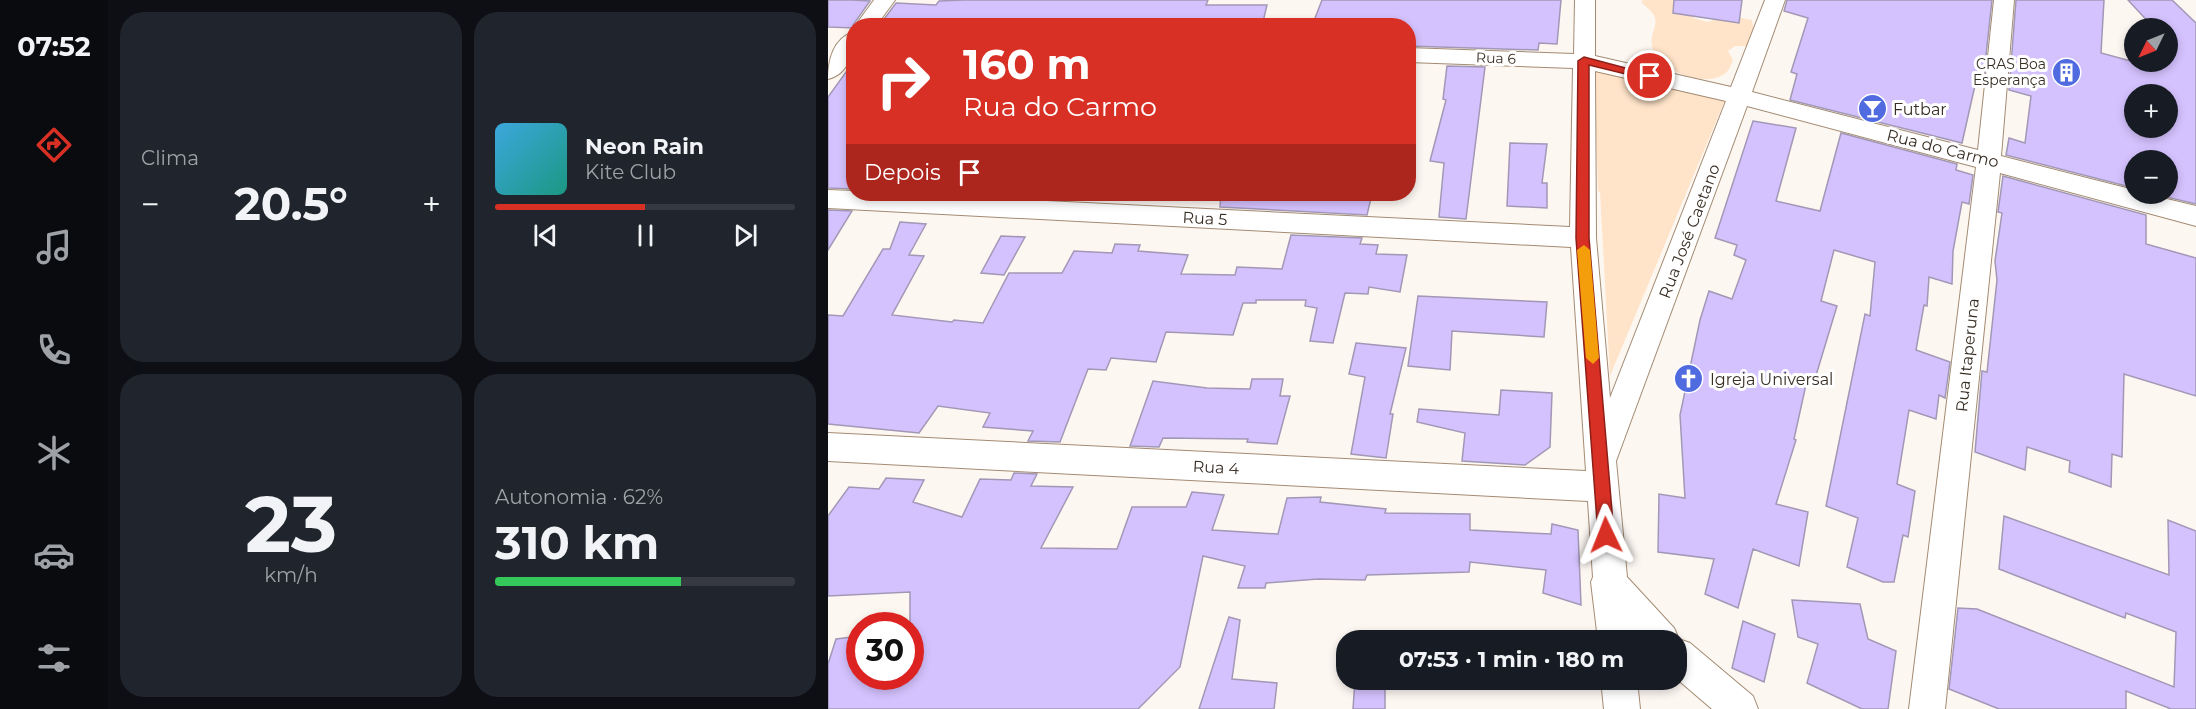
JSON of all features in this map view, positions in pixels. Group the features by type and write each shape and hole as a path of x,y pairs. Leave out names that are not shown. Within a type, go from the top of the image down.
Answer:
{"street":[{"path":"871,18 885,0"},
{"path":"1585,0 1582,238 1603,474 1608,582 1614,630"},
{"name":"Rua José Caetano","path":"1603,474 1775,0"},
{"name":"Rua Itaperuna","path":"1927,709 1989,160 2004,0"},
{"path":"828,34 846,36"},
{"path":"828,72 846,48"},
{"name":"Rua 6","path":"1416,55 1584,61"},
{"name":"Rua do Carmo","path":"1584,61 1739,96 2196,216"},
{"name":"Rua 5","path":"828,199 846,200"},
{"name":"Rua 5","path":"867,201 1582,238"},
{"name":"Rua 4","path":"828,447 1603,474"},
{"path":"1608,582 1653,630"},
{"path":"1687,664 1740,709"},
{"path":"1620,690 1622,709"}],"shaded area":[{"path":"1643,0 1676,0 1701,8 1693,18 1708,22 1726,15 1752,20 1755,38 1747,46 1735,46 1728,51 1733,60 1730,68 1722,76 1701,79 1681,74 1656,56 1652,47 1655,18 1641,2"},
{"path":"1594,71 1725,100 1610,376 1600,192 1598,191"}],"building":[{"path":"828,0 870,1 858,18 846,18 846,28 828,27"},
{"path":"1208,0 1206,5 1267,5 1264,18 885,18 896,3 936,5 939,1"},
{"path":"1322,0 1561,0 1557,44 1539,43 1538,50 1416,46 1416,18 1315,18"},
{"path":"1674,0 1742,0 1739,23 1673,13"},
{"path":"1787,0 1992,0 1983,83 1976,81 1962,143 1790,100 1797,74 1791,72 1808,18 1784,11"},
{"path":"2016,0 2104,0 2101,53 2124,59 2124,72 2178,72 2178,18 2145,18 2128,0 2172,0 2196,23 2196,204 2178,200 2178,150 2124,150 2124,185 2006,155 2009,138 2025,143 2031,96 2009,90"},
{"path":"1447,66 1485,67 1466,219 1439,217 1444,163 1430,161 1446,100 1443,99"},
{"path":"846,72 846,189 828,188 828,97"},
{"path":"1753,121 1796,128 1776,201 1820,211 1841,133 1957,164 1956,170 1973,175 1969,204 1962,202 1953,251 1952,284 1929,277 1927,306 1924,305 1916,350 1950,362 1945,398 1939,395 1936,419 1909,410 1897,484 1915,491 1908,537 1903,535 1894,582 1883,582 1847,567 1858,518 1826,506 1865,314 1870,316 1875,262 1834,250 1821,301 1837,306 1814,382 1807,380 1794,439 1796,440 1776,504 1808,512 1799,566 1753,549 1738,608 1705,594 1714,559 1658,552 1659,494 1685,498 1680,415 1700,320 1709,291 1732,299 1746,260 1734,255 1737,245 1715,238"},
{"path":"1510,143 1547,144 1542,183 1547,183 1547,208 1507,206"},
{"path":"2003,176 2146,215 2146,244 2196,258 2196,396 2124,374 2122,457 2112,454 2111,487 2069,472 2070,461 2027,447 2025,470 1975,452 1982,371 1987,372 1997,280 1995,261 2002,213 1998,212"},
{"path":"1220,201 1370,201 1367,215 1220,207"},
{"path":"828,210 852,211 828,250"},
{"path":"900,222 926,224 909,255 924,256 892,315 952,322 954,320 983,323 1009,273 1062,273 1074,251 1112,253 1115,244 1140,245 1138,251 1188,255 1181,274 1235,275 1237,267 1282,269 1291,235 1362,238 1360,244 1378,245 1376,254 1407,255 1400,292 1369,287 1368,294 1345,293 1333,343 1310,341 1317,308 1305,306 1306,300 1256,300 1256,303 1243,303 1233,335 1166,332 1156,362 1111,358 1106,370 1088,369 1060,442 1028,441 1033,431 983,427 990,413 938,406 919,433 828,424 828,315 843,316 883,249 890,249"},
{"path":"1001,236 1025,237 1004,275 981,273"},
{"path":"1418,296 1547,302 1544,337 1452,331 1450,370 1408,366"},
{"path":"1356,343 1406,348 1390,414 1393,414 1386,458 1351,454 1365,377 1349,374"},
{"path":"1252,379 1283,379 1280,396 1290,396 1277,444 1247,442 1248,439 1163,438 1159,447 1130,446 1153,381 1207,388 1250,389"},
{"path":"1501,390 1552,393 1550,447 1525,465 1462,461 1465,433 1417,422 1419,409 1499,415"},
{"path":"1014,473 1037,474 1031,486 1073,487 1041,548 1117,549 1132,507 1186,507 1192,492 1224,495 1212,530 1278,534 1287,498 1321,497 1320,502 1386,509 1385,513 1470,514 1470,530 1551,534 1552,524 1578,530 1581,605 1543,593 1546,570 1470,562 1469,572 1367,575 1365,580 1318,579 1266,583 1265,588 1238,588 1245,566 1203,556 1180,667 1138,709 828,709 828,664 836,639 846,638 846,690 924,690 924,612 910,612 910,592 828,596 828,516 849,487 879,489 886,478 924,480 913,502 962,517 980,479 1011,480"},
{"path":"2004,516 2169,575 2168,520 2196,531 2196,709 2171,709 2126,691 2126,709 1999,709 1949,689 1958,608 1977,609 2174,687 2176,632 2126,613 2125,618 1999,569"},
{"path":"1792,600 1860,604 1868,639 1896,651 1888,709 1862,709 1807,683 1818,644 1798,637"},
{"path":"1229,617 1240,620 1232,679 1277,683 1274,709 1199,709"},
{"path":"1743,621 1775,634 1764,682 1732,668"},
{"path":"1354,690 1385,690 1385,709 1353,709"}],"slow traffic":[{"path":"1584,250 1593,358"}],"place":[{"name":"CRAS Boa Esperança","path":"2067,72"},
{"name":"Futbar","path":"1872,109"},
{"name":"Igreja Universal","path":"1689,379"}],"route":[{"path":"1606,535 1604,487 1582,238 1584,61 1650,76"}]}
